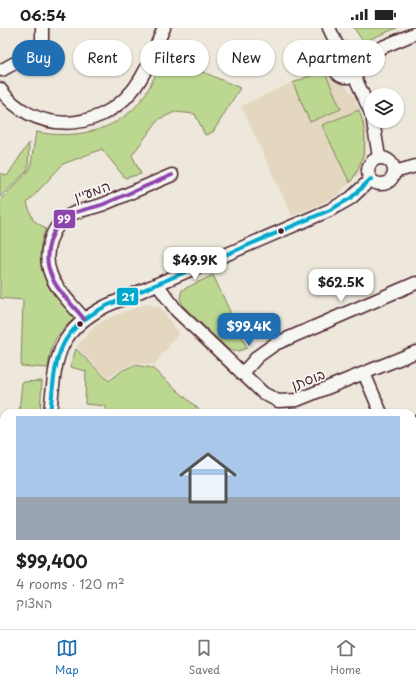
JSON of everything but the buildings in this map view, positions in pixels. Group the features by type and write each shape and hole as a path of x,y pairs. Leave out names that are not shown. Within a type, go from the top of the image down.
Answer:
{"street":[{"path":"1,72 42,48 42,28"},
{"path":"0,89 20,109 43,120 59,123 75,122 97,115 114,106 133,90 142,77 164,28"},
{"path":"329,28 335,40"},
{"path":"385,46 416,33"},
{"path":"354,76 364,97"},
{"path":"374,128 379,157"},
{"path":"379,157 390,161 394,172 391,180 378,184 371,179 368,172 369,164 379,157"},
{"path":"394,172 416,166"},
{"name":"המעיין","path":"84,318 50,274 48,250 51,237 56,227 70,215 99,206 172,175"},
{"path":"50,409 55,369 60,348 69,333 84,318 106,306 330,210 351,198 371,179"},
{"path":"242,374 258,356 275,344 416,283"},
{"name":"בוסתן","path":"158,284 177,310 242,374 266,396 278,401 287,402 302,398 416,352"},
{"path":"364,373 379,409"}],"shaded area":[{"path":"307,76 332,76 344,84 354,96 364,121 364,128 367,129 366,157 359,173 337,196 292,216 241,106"},
{"path":"146,304 160,307 179,333 154,365 135,363 108,378 76,347 95,326 108,318"}],"green space":[{"path":"354,28 397,28 368,40 362,40"},
{"path":"209,75 240,88 213,132 205,135 195,114 175,112 159,119 132,155 141,174 125,178 102,149 63,164 27,203 33,220 46,229 41,243 40,255 46,277 77,317 59,333 51,351 48,368 21,366 23,300 0,298 0,200 30,170 36,132 63,135 77,134 91,132 116,122 128,114 138,104 155,76 209,76"},
{"path":"310,76 327,76 341,109 310,122 293,83"},
{"path":"359,110 364,129 364,148 360,165 350,183 322,125"},
{"path":"29,143 28,170 0,197 0,173 7,176"},
{"path":"213,275 247,348 237,351 228,349 183,306 180,298 182,290"},
{"path":"76,349 109,381 123,370 135,365 152,368 198,409 106,409 106,406 85,404 86,371 70,367"},
{"path":"42,381 40,409 19,409 22,382"}],"transit line":[{"name":"99","path":"84,319 61,292 48,267 48,249 54,232 59,225 72,214 104,204 172,175"},
{"name":"21","path":"50,409 54,378 61,350 67,338 76,327 89,316 106,306 330,210 351,198 371,179"}]}
